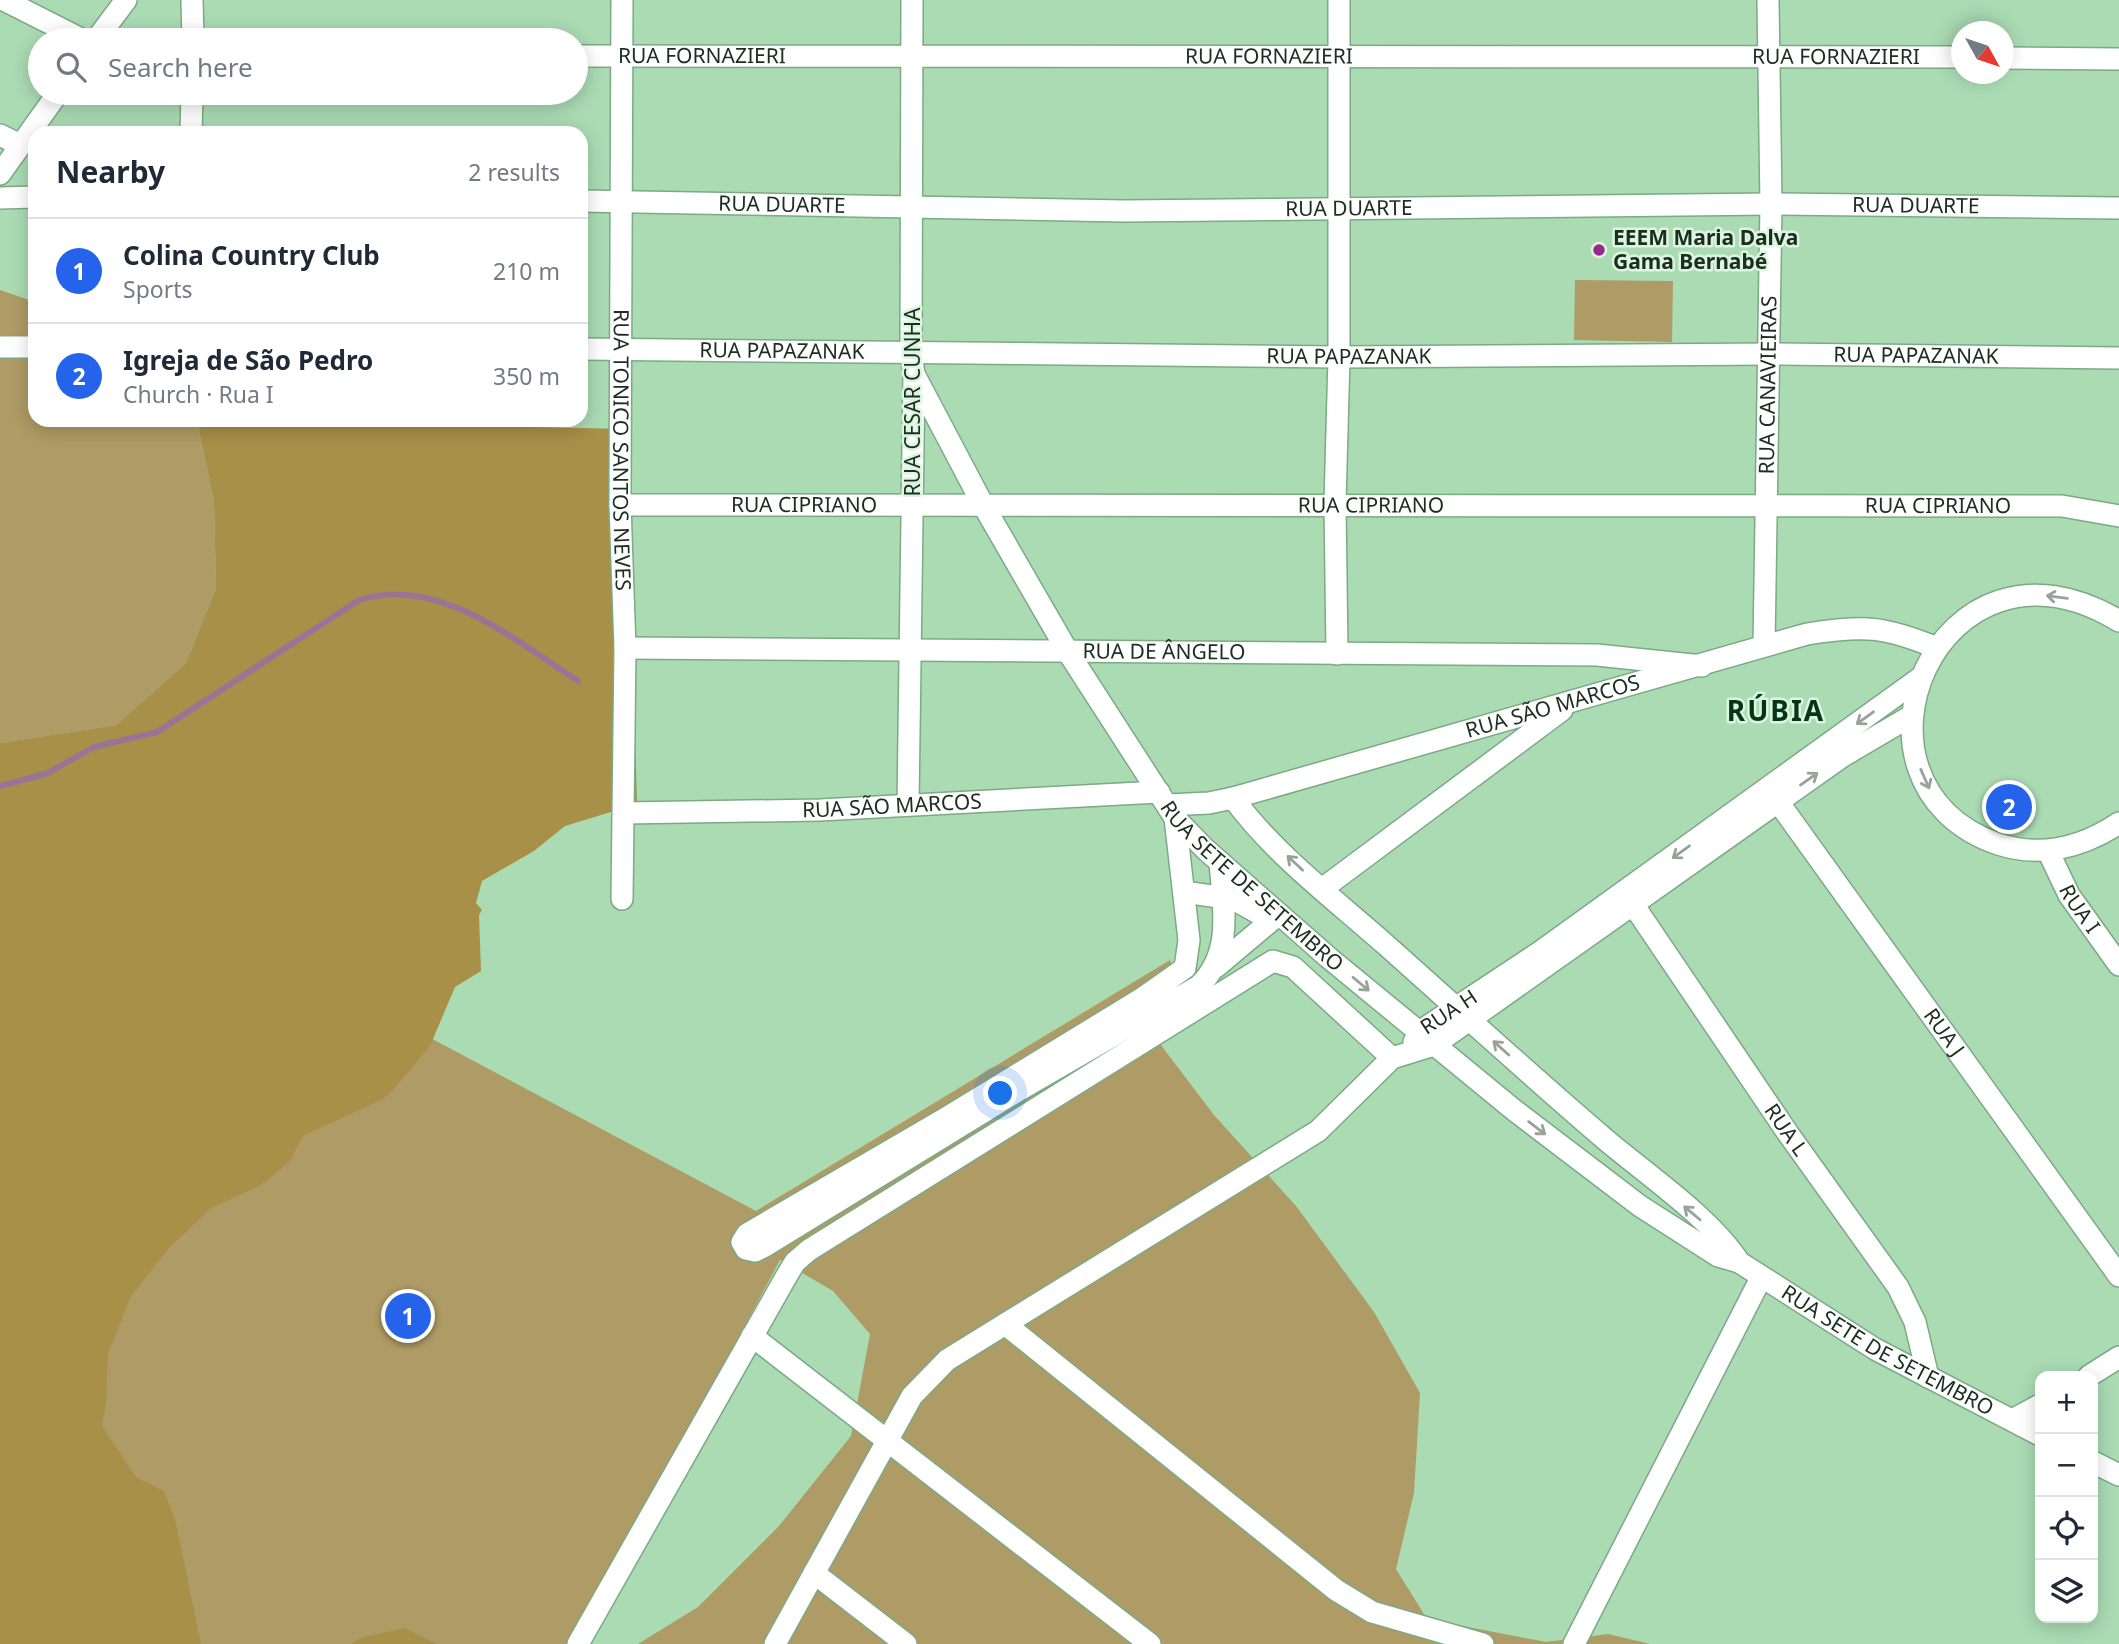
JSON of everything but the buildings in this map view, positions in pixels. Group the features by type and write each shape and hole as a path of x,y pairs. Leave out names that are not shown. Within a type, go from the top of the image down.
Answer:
{"street":[{"path":"4,0 59,28"},
{"path":"105,28 126,0"},
{"path":"192,0 193,28"},
{"name":"RUA TONICO SANTOS NEVES","path":"622,0 620,505 625,648 622,898"},
{"name":"RUA CESAR CUNHA","path":"908,805 914,503 912,0"},
{"path":"1337,654 1335,503 1339,357 1339,0"},
{"name":"RUA CANAVIEIRAS","path":"1764,646 1771,204 1768,0"},
{"name":"RUA FORNAZIERI","path":"588,56 1951,57"},
{"path":"2014,58 2119,59"},
{"path":"34,126 49,105"},
{"path":"191,126 192,105"},
{"path":"0,174 28,134"},
{"path":"0,135 20,145"},
{"path":"0,198 28,198"},
{"name":"RUA DUARTE","path":"588,201 1124,211 1771,204 2119,208"},
{"path":"0,347 28,347"},
{"name":"RUA PAPAZANAK","path":"588,349 913,364 1770,354 2119,358"},
{"name":"RUA SETE DE SETEMBRO","path":"913,364 982,503 1068,652 1167,805 1275,917 1414,1046 1514,1110 1640,1206 1718,1256 1738,1262 1832,1324 2038,1434"},
{"name":"RUA CIPRIANO","path":"620,505 1335,503 1768,507 2062,506 2119,516"},
{"path":"2119,621 2090,604 2056,595 2020,595 1986,606 1956,625 1937,648 1920,678 1911,716 1914,752 1927,786 1950,816 1980,837 2015,849 2048,850 2087,842 2119,823"},
{"name":"RUA SÃO MARCOS","path":"624,813 820,810 908,805 1209,803 1571,704 1807,634 1864,626 1887,630 1937,648"},
{"name":"RUA DE ÂNGELO","path":"625,648 1597,655 1702,666"},
{"name":"RUA H","path":"775,1644 912,1396 947,1360 1318,1131 1414,1046 1463,1013 1505,977 1629,899 1773,795 1920,678"},
{"path":"1322,889 1571,704"},
{"name":"RUA H","path":"1773,795 1911,716"},
{"name":"RUA J","path":"1773,795 2119,1276"},
{"name":"RUA SETE DE SETEMBRO","path":"1233,797 1262,832 1322,889 1728,1244 1738,1262"},
{"path":"1167,805 1184,892 1188,956 1185,968 946,1118 747,1234 743,1238 744,1246 750,1251 765,1246 1016,1092 1179,999 1199,986 1212,971 1275,917 1223,896 1184,892"},
{"name":"RUA I","path":"2048,850 2069,895 2119,965"},
{"path":"1212,971 1224,940 1220,862"},
{"name":"RUA L","path":"1629,899 1898,1287 1915,1322 1928,1377"},
{"path":"578,1644 795,1262 809,1250 1273,961 1293,967 1414,1046"},
{"path":"1574,1644 1761,1278"},
{"path":"1005,1324 1336,1590 1371,1612 1483,1644"},
{"path":"752,1336 1150,1644"},
{"path":"2098,1371 2119,1357"},
{"path":"2012,1420 2035,1408"},
{"path":"2098,1464 2119,1475"},
{"path":"814,1573 906,1644"}],"shaded area":[{"path":"1575,280 1673,281 1672,342 1574,340"},
{"path":"0,290 28,300 28,427 199,427 214,502 216,588 186,663 116,725 0,743"},
{"path":"199,427 627,429 637,804 565,826 534,851 482,881 476,903 482,910 479,915 481,971 455,987 430,1046 383,1099 303,1136 289,1162 261,1185 211,1208 169,1248 131,1296 108,1354 106,1404 102,1426 136,1477 164,1491 175,1519 201,1644 0,1644 0,743 116,725 186,663 216,588 214,502"},
{"path":"1170,960 1183,1006 1151,1032 1214,1115 1296,1206 1374,1312 1420,1393 1414,1493 1396,1569 1427,1619 1546,1642 1608,1634 1650,1644 638,1644 698,1607 779,1526 851,1436 870,1334 833,1291 780,1260 575,1644 150,1644 0,1382 374,1008 756,1211"},
{"path":"404,1628 437,1644 351,1644 360,1638"}],"waterway":[{"path":"0,786 48,773 94,747 157,732 359,600 389,595 418,596 447,604 502,631 578,681"}],"place":[{"name":"EEEM Maria Dalva Gama Bernabé","path":"1599,250"},
{"name":"Igreja de São Pedro","path":"2009,807"},
{"name":"Colina Country Club","path":"408,1316"}],"district":[{"name":"RÚBIA","path":"1776,711"}]}
